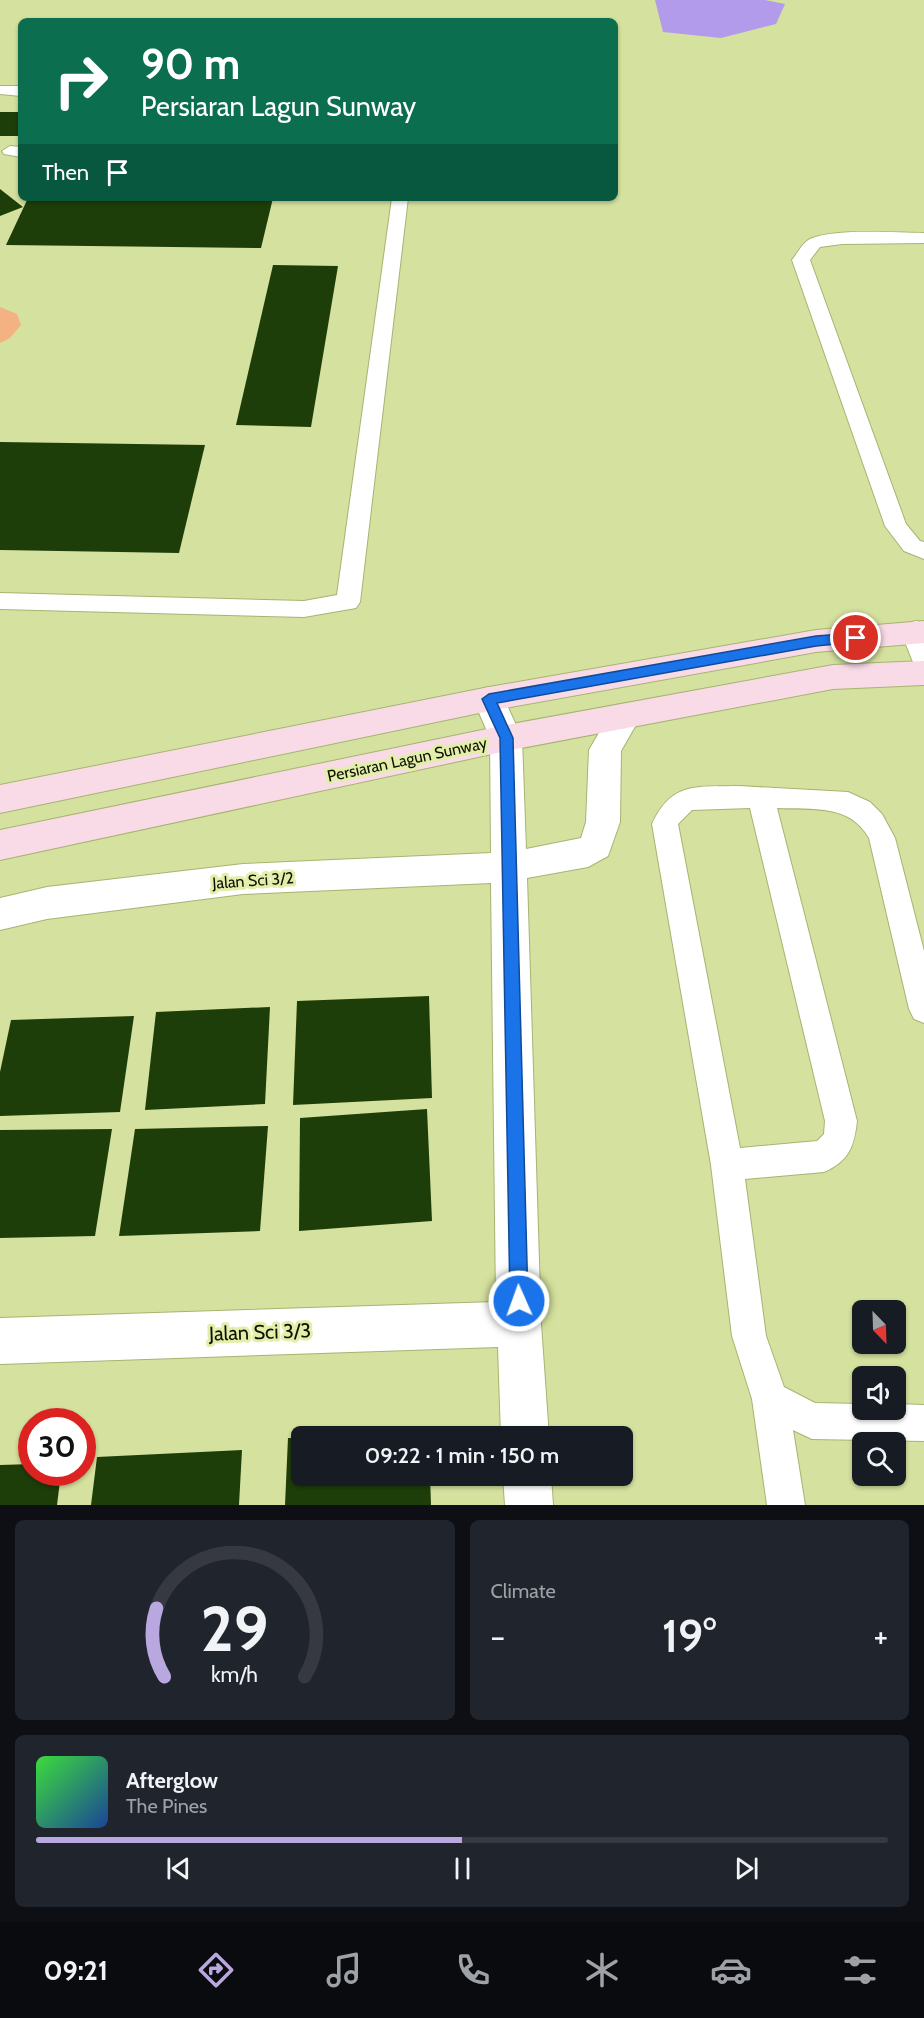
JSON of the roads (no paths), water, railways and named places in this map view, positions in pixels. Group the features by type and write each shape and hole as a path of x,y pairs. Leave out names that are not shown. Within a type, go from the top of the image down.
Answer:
{"main road":[{"path":"0,799 489,699 816,641 922,640"},
{"name":"Persiaran Lagun Sunway","path":"0,845 506,738 833,677 924,673"}],"street":[{"path":"489,699 506,738 519,1324 524,1426"},
{"name":"Jalan Sci 3/2","path":"0,914 47,903 243,879 508,867 588,852 596,846 603,822 605,750 625,716"},
{"name":"Jalan Sci 3/3","path":"0,1341 519,1324"},
{"path":"528,1486 529,1505"}],"lane":[{"path":"0,90 18,91"},
{"path":"0,601 304,609 348,602 400,201"},
{"path":"924,238 842,238 814,243 801,260 896,526 912,546 924,551"},
{"path":"786,1505 770,1399 749,1336 728,1165 665,824 672,809 688,799 761,797 846,802 872,817 882,838 924,1009"},
{"path":"728,1165 824,1156 839,1141 841,1120 761,797"},
{"path":"770,1399 812,1421 924,1423"}]}
